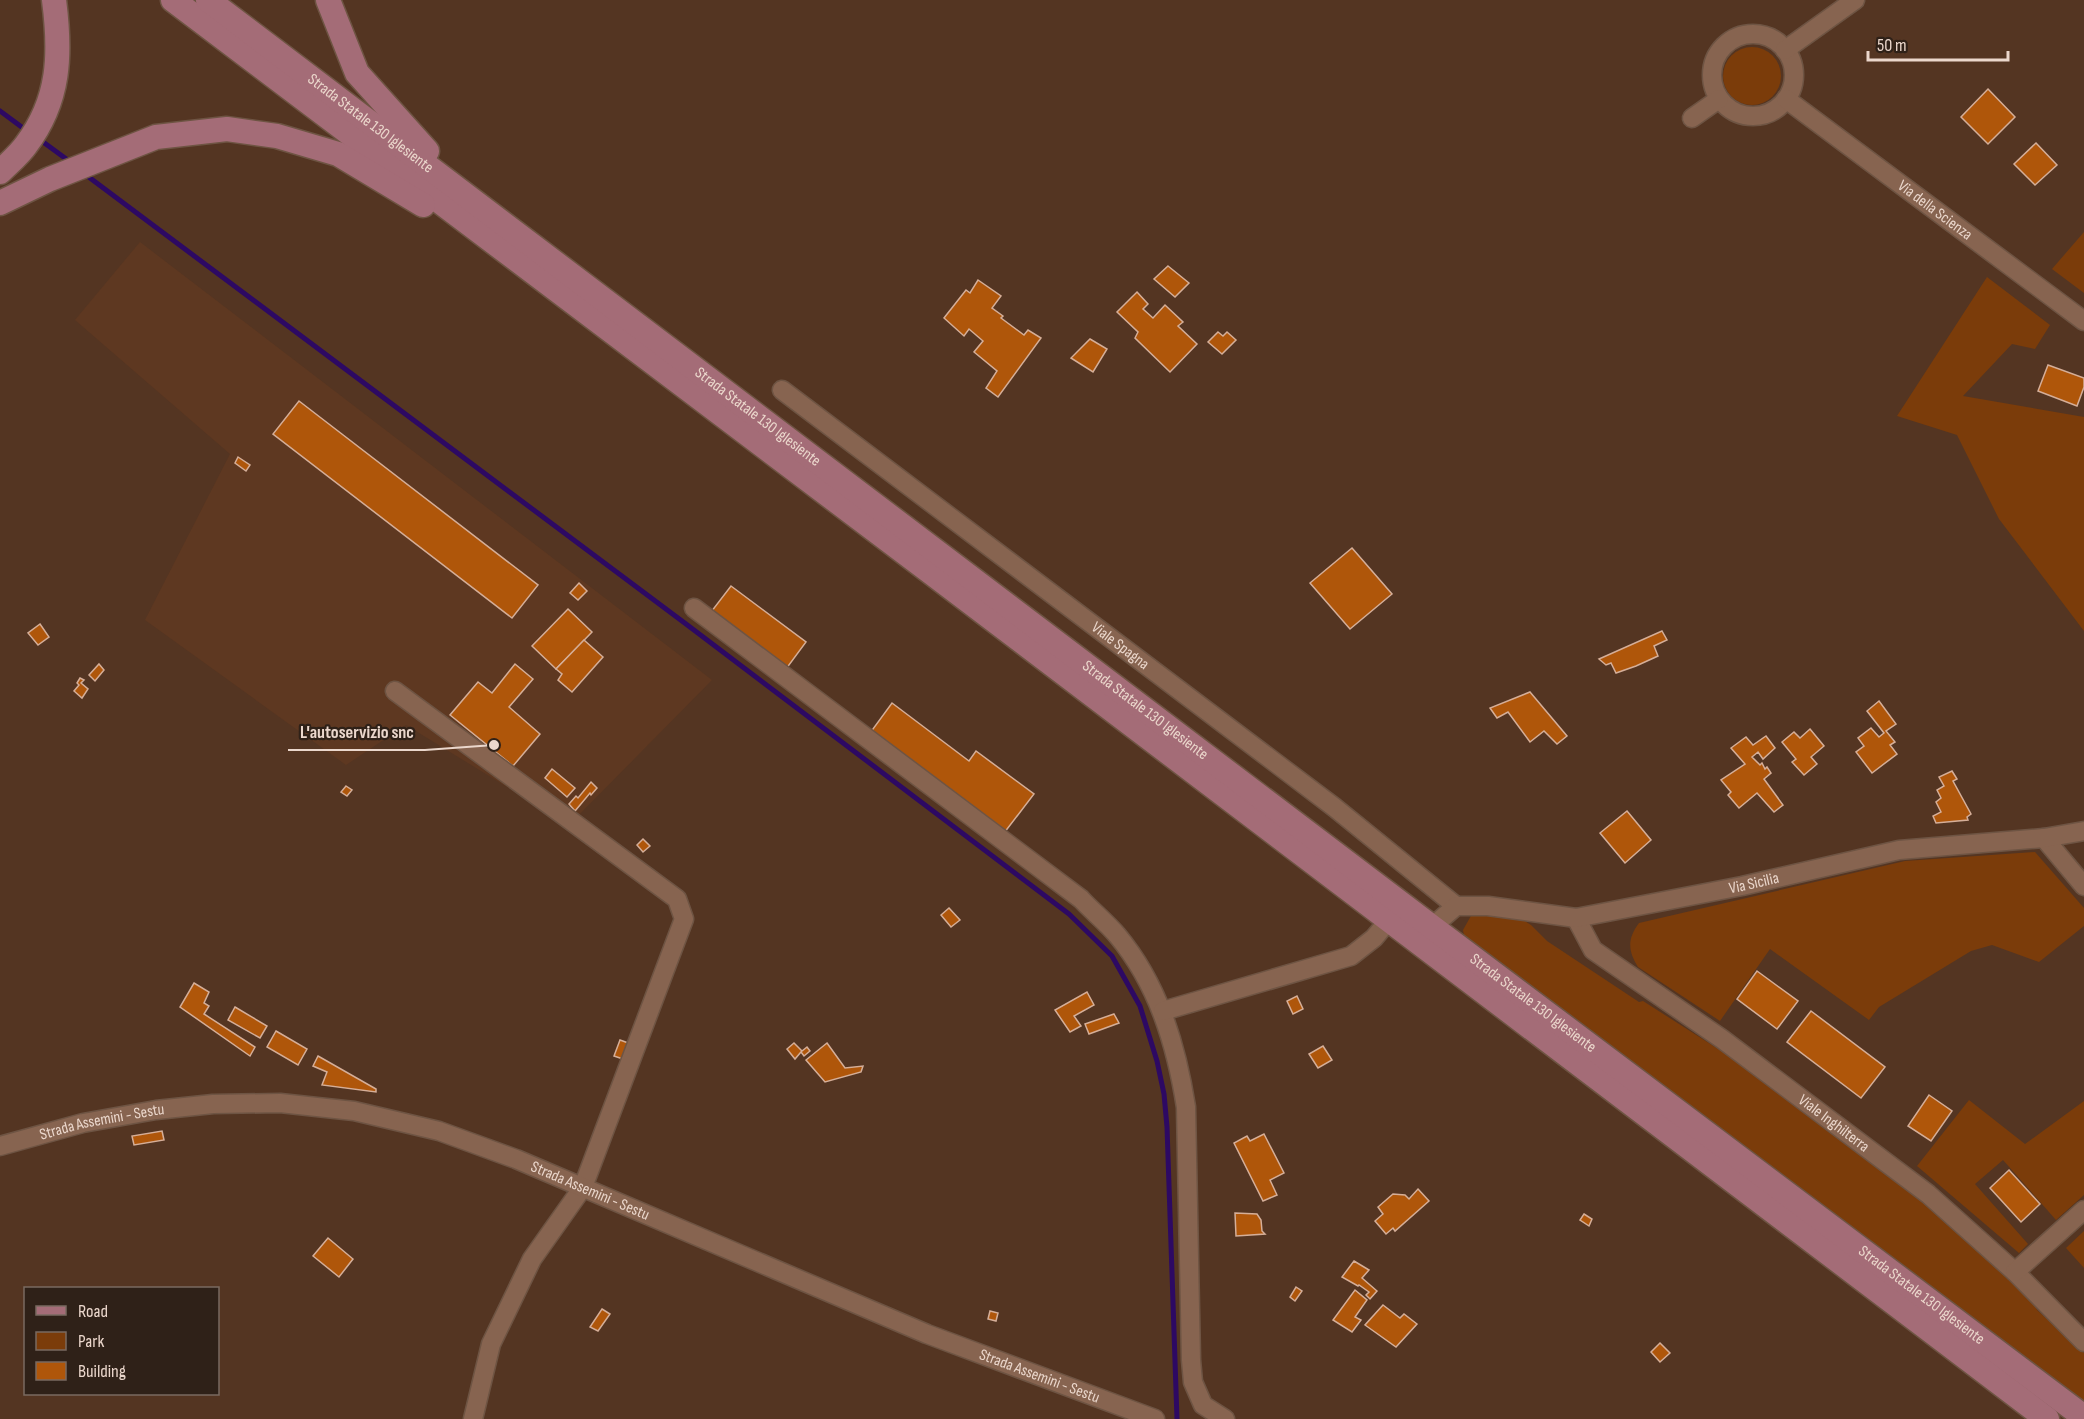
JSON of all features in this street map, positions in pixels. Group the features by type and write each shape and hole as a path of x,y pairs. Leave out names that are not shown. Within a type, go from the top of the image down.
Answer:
{"main road":[{"path":"0,172 25,146 44,117 56,79 59,36 54,0"},
{"name":"Strada Statale 130 Iglesiente","path":"173,0 2047,1419"},
{"name":"Strada Statale 130 Iglesiente","path":"208,0 1432,927 2084,1417"},
{"path":"328,0 357,73 462,191"},
{"path":"0,203 50,179 156,137 227,129 277,136 338,154 422,205 482,233"}],"street":[{"path":"1785,50 1855,0"},
{"path":"1750,34 1776,41 1785,50 1792,62 1794,75 1792,88 1786,99 1772,111 1753,116 1734,111 1719,99 1713,86 1712,72 1716,58 1724,46 1736,38 1750,34"},
{"path":"1692,118 1719,99"},
{"name":"Via della Scienza","path":"1786,99 2084,321"},
{"name":"Viale Spagna","path":"782,390 1334,807 1456,906"},
{"path":"694,608 1081,899 1116,934 1142,971 1163,1011 1180,1070 1186,1107 1193,1382 1203,1405 1225,1419"},
{"path":"395,691 677,899 684,919 583,1187 532,1259 490,1344 473,1419"},
{"name":"Via Sicilia","path":"1456,906 1488,906 1576,918 1742,886 1899,850 2044,838 2084,831"},
{"path":"2044,838 2084,886"},
{"path":"1432,927 1456,906"},
{"name":"Viale Inghilterra","path":"1576,918 1593,950 1722,1039 1918,1186 2015,1272 2084,1342"},
{"path":"1163,1011 1351,956 1374,938 1389,920"},
{"name":"Strada Assemini - Sestu","path":"2,1140 156,1110 213,1104 280,1103 354,1111 439,1131 516,1159 927,1334 1155,1419"},
{"path":"2015,1272 2084,1210"}],"shaded area":[{"path":"140,242 712,680 569,825 406,725 346,765 145,620 230,454 75,320"}],"green space":[{"path":"1746,47 1758,47 1773,55 1781,70 1781,82 1773,97 1758,105 1746,105 1731,97 1723,82 1723,70 1731,55"},
{"path":"2084,232 2084,293 2052,269"},
{"path":"1987,277 2050,325 2035,349 2012,344 1963,396 2084,417 2084,631 1999,519 1957,435 1897,416"},
{"path":"2035,852 2084,908 2084,926 2039,962 1992,945 1971,951 1879,1007 1869,1020 1770,949 1720,1021 1638,967 1632,956 1630,945 1632,934 1639,923 1905,861"},
{"path":"1489,913 1520,918 1531,925 1547,941 1639,1002 1643,1001 1737,1061 1903,1186 2012,1276 2031,1296 2037,1310 2084,1353 2084,1404 1465,940 1463,930 1472,914"},
{"path":"1969,1100 2025,1144 2084,1101 2084,1195 2056,1220 2003,1160 1975,1184 2028,1244 2019,1253 1917,1166"},
{"path":"2084,1231 2084,1268 2066,1248"}],"building":[{"path":"1988,89 2015,117 1988,144 1961,117"},
{"path":"2036,143 2057,165 2035,185 2014,164"},
{"path":"1168,266 1189,283 1175,297 1154,279"},
{"path":"978,280 1001,296 992,308 1003,316 1001,318 1024,335 1028,330 1041,338 998,397 986,388 997,371 974,352 983,341 969,329 964,336 944,318 966,290 970,293"},
{"path":"1137,292 1148,304 1143,309 1153,318 1165,305 1183,322 1178,326 1197,344 1170,372 1135,338 1138,332 1117,312"},
{"path":"1218,332 1223,336 1227,332 1236,340 1222,354 1208,342"},
{"path":"1090,339 1107,349 1093,372 1071,358"},
{"path":"2048,365 2084,378 2084,387 2077,406 2038,391"},
{"path":"299,401 538,585 512,618 273,434"},
{"path":"238,457 250,465 246,471 235,463"},
{"path":"1352,548 1392,594 1350,629 1310,583"},
{"path":"579,583 587,591 578,600 570,593"},
{"path":"731,586 806,642 786,669 711,612"},
{"path":"568,609 592,632 556,669 532,646"},
{"path":"40,624 49,637 38,645 28,633"},
{"path":"1662,631 1667,640 1654,646 1658,656 1636,666 1616,673 1611,663 1606,665 1599,659"},
{"path":"584,640 603,657 572,692 558,680 562,674 556,669"},
{"path":"99,664 104,670 95,681 89,675"},
{"path":"515,664 533,679 509,707 540,734 513,766 450,715 478,682 492,693"},
{"path":"80,678 84,680 81,683 88,689 82,698 74,691 79,685 77,683"},
{"path":"1530,692 1567,736 1557,744 1544,731 1530,742 1508,712 1497,718 1490,708"},
{"path":"1879,701 1896,724 1886,731 1895,742 1890,745 1897,754 1872,773 1856,752 1864,746 1858,738 1871,728 1879,737 1884,733 1867,711"},
{"path":"892,703 969,761 976,751 1034,794 1001,837 870,733"},
{"path":"1810,729 1824,746 1811,757 1817,764 1804,775 1792,762 1796,759 1782,742 1794,732 1800,738"},
{"path":"1766,736 1775,748 1763,759 1758,752 1752,757 1760,765 1762,763 1765,769 1767,767 1771,773 1764,779 1783,805 1774,812 1757,793 1739,808 1728,795 1731,792 1721,780 1745,764 1731,748 1746,737 1753,745"},
{"path":"552,769 575,788 567,797 545,778"},
{"path":"1952,771 1957,779 1953,781 1971,814 1967,817 1968,820 1936,823 1933,816 1941,812 1936,802 1941,798 1937,790 1944,786 1939,777"},
{"path":"591,782 597,788 575,811 569,804 576,796 578,798"},
{"path":"346,786 352,790 347,796 341,792"},
{"path":"1627,811 1651,840 1625,863 1600,833"},
{"path":"643,839 650,846 643,852 637,845"},
{"path":"949,908 960,920 951,927 941,915"},
{"path":"1757,971 1798,1001 1777,1029 1737,999"},
{"path":"194,983 209,992 204,1003 209,1006 204,1014 255,1047 250,1056 180,1007"},
{"path":"1087,992 1094,1005 1074,1016 1081,1026 1070,1032 1055,1010"},
{"path":"1297,996 1303,1009 1293,1014 1287,1001"},
{"path":"235,1007 267,1026 260,1038 228,1020"},
{"path":"1811,1011 1885,1067 1861,1098 1787,1042"},
{"path":"1114,1014 1119,1023 1089,1034 1085,1024"},
{"path":"276,1031 307,1049 298,1065 267,1047"},
{"path":"620,1040 631,1044 626,1060 614,1056"},
{"path":"794,1043 802,1051 807,1047 810,1051 804,1056 801,1052 795,1059 787,1049"},
{"path":"827,1043 845,1068 863,1066 861,1072 825,1082 806,1060"},
{"path":"1323,1046 1332,1060 1318,1068 1309,1054"},
{"path":"318,1056 376,1089 376,1092 322,1085 327,1072 313,1066"},
{"path":"1929,1095 1952,1111 1931,1141 1908,1126"},
{"path":"162,1131 164,1140 134,1145 132,1136"},
{"path":"1264,1134 1284,1173 1270,1180 1277,1195 1263,1201 1234,1143 1247,1136 1250,1141"},
{"path":"2009,1170 2040,1204 2021,1222 1990,1188"},
{"path":"1418,1189 1429,1201 1395,1231 1393,1228 1386,1234 1375,1221 1383,1214 1378,1207 1393,1194 1405,1195 1409,1199"},
{"path":"1235,1213 1257,1214 1265,1234 1236,1236"},
{"path":"1584,1214 1592,1219 1589,1226 1580,1220"},
{"path":"328,1238 353,1259 339,1277 313,1256"},
{"path":"1354,1261 1369,1270 1362,1278 1377,1291 1370,1299 1366,1295 1369,1292 1342,1277"},
{"path":"1296,1287 1302,1291 1295,1301 1290,1297"},
{"path":"1355,1290 1367,1300 1355,1317 1361,1320 1352,1332 1333,1320"},
{"path":"1383,1305 1400,1318 1404,1314 1417,1324 1396,1347 1365,1325"},
{"path":"602,1309 610,1314 598,1331 590,1327"},
{"path":"990,1311 998,1313 996,1321 988,1319"},
{"path":"1660,1343 1670,1353 1660,1362 1651,1352"}],"waterway":[{"path":"0,111 23,128"},
{"path":"39,139 69,161"},
{"path":"86,175 1069,914 1112,956 1140,1006 1157,1061 1164,1094 1177,1419"}],"place":[{"name":"L'autoservizio snc","path":"494,745"}]}
